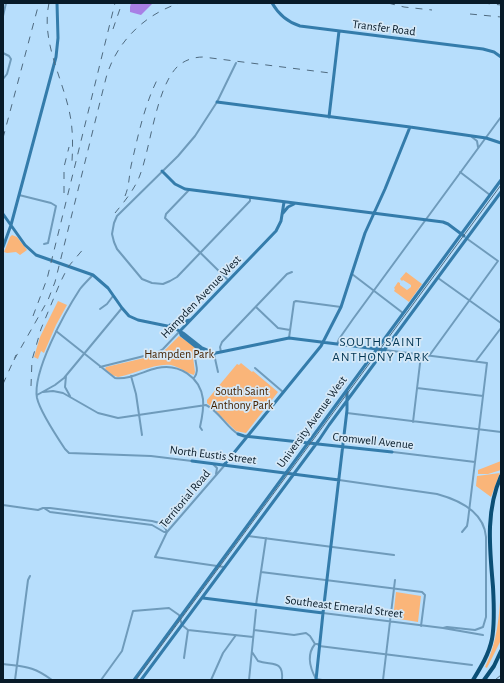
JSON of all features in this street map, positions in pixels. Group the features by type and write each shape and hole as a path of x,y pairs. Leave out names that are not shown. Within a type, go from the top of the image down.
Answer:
{"highway":[{"path":"473,680 488,652 494,626 490,514 495,490 501,476"},
{"path":"484,680 494,666 501,651"}],"street":[{"path":"3,16 5,3"},
{"path":"3,247 11,225 57,51 57,3"},
{"name":"Transfer Road","path":"272,3 275,9 283,17 295,24 483,49 494,52 501,57"},
{"path":"328,117 339,31"},
{"path":"3,53 10,57 11,60 7,74 3,79"},
{"path":"236,63 217,102 193,138 162,172 120,213 114,223 112,231 114,242 117,249 139,276 148,282 160,284 166,283 175,279 200,254 250,201 250,198"},
{"path":"217,102 410,127 486,138 501,143"},
{"path":"338,344 339,339 501,117"},
{"name":"Territorial Road","path":"217,566 155,557 167,532 228,461 322,342 341,307 365,233 385,189 410,127"},
{"path":"470,136 477,141 478,148"},
{"path":"162,172 175,184 181,188 189,190 445,223 463,235 498,260 429,356"},
{"path":"460,172 490,195"},
{"name":"University Avenue West","path":"134,680 194,596 264,505 302,450 326,420 403,313 463,235 501,180"},
{"path":"189,190 166,214 165,218 229,281"},
{"name":"University Avenue West","path":"141,680 203,598 501,192"},
{"path":"19,195 56,206 48,243 44,244"},
{"name":"Hampden Avenue West","path":"100,367 156,353 163,349 276,231 280,225 284,202"},
{"path":"282,214 289,206 297,204"},
{"path":"4,214 10,217 14,213"},
{"path":"4,214 28,249 43,258 93,275 108,288 122,308 134,318 167,325 180,331 181,334 206,353 211,354 289,338 487,363 467,526 462,532"},
{"path":"6,238 12,234 17,235"},
{"path":"220,352 222,342 287,274 292,272"},
{"path":"352,274 403,313"},
{"path":"93,275 81,288 56,331 39,374 37,395 58,383 67,375 122,308"},
{"path":"438,278 501,323"},
{"path":"100,309 107,304 113,296"},
{"path":"289,338 294,302 296,301 341,307"},
{"path":"256,307 278,328 290,330"},
{"path":"167,325 180,324 192,320"},
{"path":"476,361 501,328"},
{"path":"56,331 115,378 131,376 158,368 167,367 181,370 194,378 202,394 203,405 200,427 202,430"},
{"path":"194,378 197,372 194,355 198,347"},
{"path":"214,353 218,372"},
{"path":"413,422 421,355"},
{"path":"255,368 283,392"},
{"path":"67,375 65,387 70,397"},
{"path":"131,376 136,394 142,434"},
{"path":"417,388 483,396"},
{"path":"316,679 347,413 347,389"},
{"path":"43,392 58,392 103,415 118,418 203,405"},
{"name":"North Eustis Street","path":"37,395 42,410 64,449 69,453 151,456 339,480 430,493 450,498 469,508"},
{"name":"Cromwell Avenue","path":"203,405 209,406 238,434 475,463"},
{"path":"347,413 501,432"},
{"path":"211,463 217,468 216,475"},
{"path":"3,505 38,510 44,508 152,520 161,524 167,532"},
{"path":"442,628 448,627 475,630 482,627 486,619 486,532 480,519 469,508"},
{"path":"248,536 394,555"},
{"path":"256,604 266,538"},
{"path":"217,566 225,567"},
{"path":"261,572 424,593 421,626"},
{"path":"15,680 28,580 30,576"},
{"path":"383,680 395,580"},
{"name":"Southeast Emerald Street","path":"203,598 442,628 483,635"},
{"path":"101,680 122,651 133,611 169,608 180,617 182,625 188,630 253,637"},
{"path":"249,680 256,610"},
{"path":"184,658 188,630"},
{"path":"254,630 294,635 306,633 315,644 320,646 472,665"},
{"path":"211,680 223,653 236,635"},
{"path":"315,644 311,649 310,659 316,679"},
{"path":"252,650 258,661"},
{"path":"251,664 253,661 258,661 278,665 282,671 282,680"},
{"path":"3,664 37,669 52,680"},
{"path":"316,679 322,680"}],"green space":[{"path":"12,235 17,237 27,250 20,255 16,252 4,252"},
{"path":"406,272 422,284 409,302 394,291 394,288 398,282 407,290 411,287 411,285 400,279"},
{"path":"58,301 67,305 56,325 44,353 41,351 38,359 34,357 40,337"},
{"name":"Hampden Park","path":"179,336 195,347 193,357 194,375 171,365 151,367 118,377 112,375 105,369 106,367 157,355 166,349"},
{"name":"South Saint Anthony Park","path":"241,363 278,392 246,433 236,431 207,403 207,400 237,364 239,365"},
{"path":"501,461 501,470 488,474 478,474 478,470"},
{"path":"500,473 491,497 476,486 477,476"},
{"path":"501,588 501,640 487,668 485,667 493,648 497,628"},
{"path":"396,592 421,596 418,622 393,618"}],"shaded area":[{"path":"131,3 153,3 141,15 130,12"}],"tram line":[{"path":"136,680 501,185"}],"railway":[{"path":"3,138 39,3"},
{"path":"49,3 47,17 50,44 66,97 70,116 73,148 72,161"},
{"path":"33,316 47,279 115,3"},
{"path":"113,29 122,3"},
{"path":"14,360 48,300 55,282 106,78 111,65 125,41 144,22 155,14 180,3"},
{"path":"388,3 404,7 432,10"},
{"path":"483,3 501,5"},
{"path":"470,14 501,17"},
{"path":"115,213 129,195 140,175 164,88 178,66 184,62 190,59 203,57 330,73"},
{"path":"125,196 142,121 158,78"},
{"path":"64,193 64,167 69,147"},
{"path":"31,386 32,360 41,329 68,267 85,247"},
{"path":"3,384 16,355"},
{"path":"495,680 501,675"}],"district":[{"name":"SOUTH SAINT ANTHONY PARK","path":"381,350"}]}
